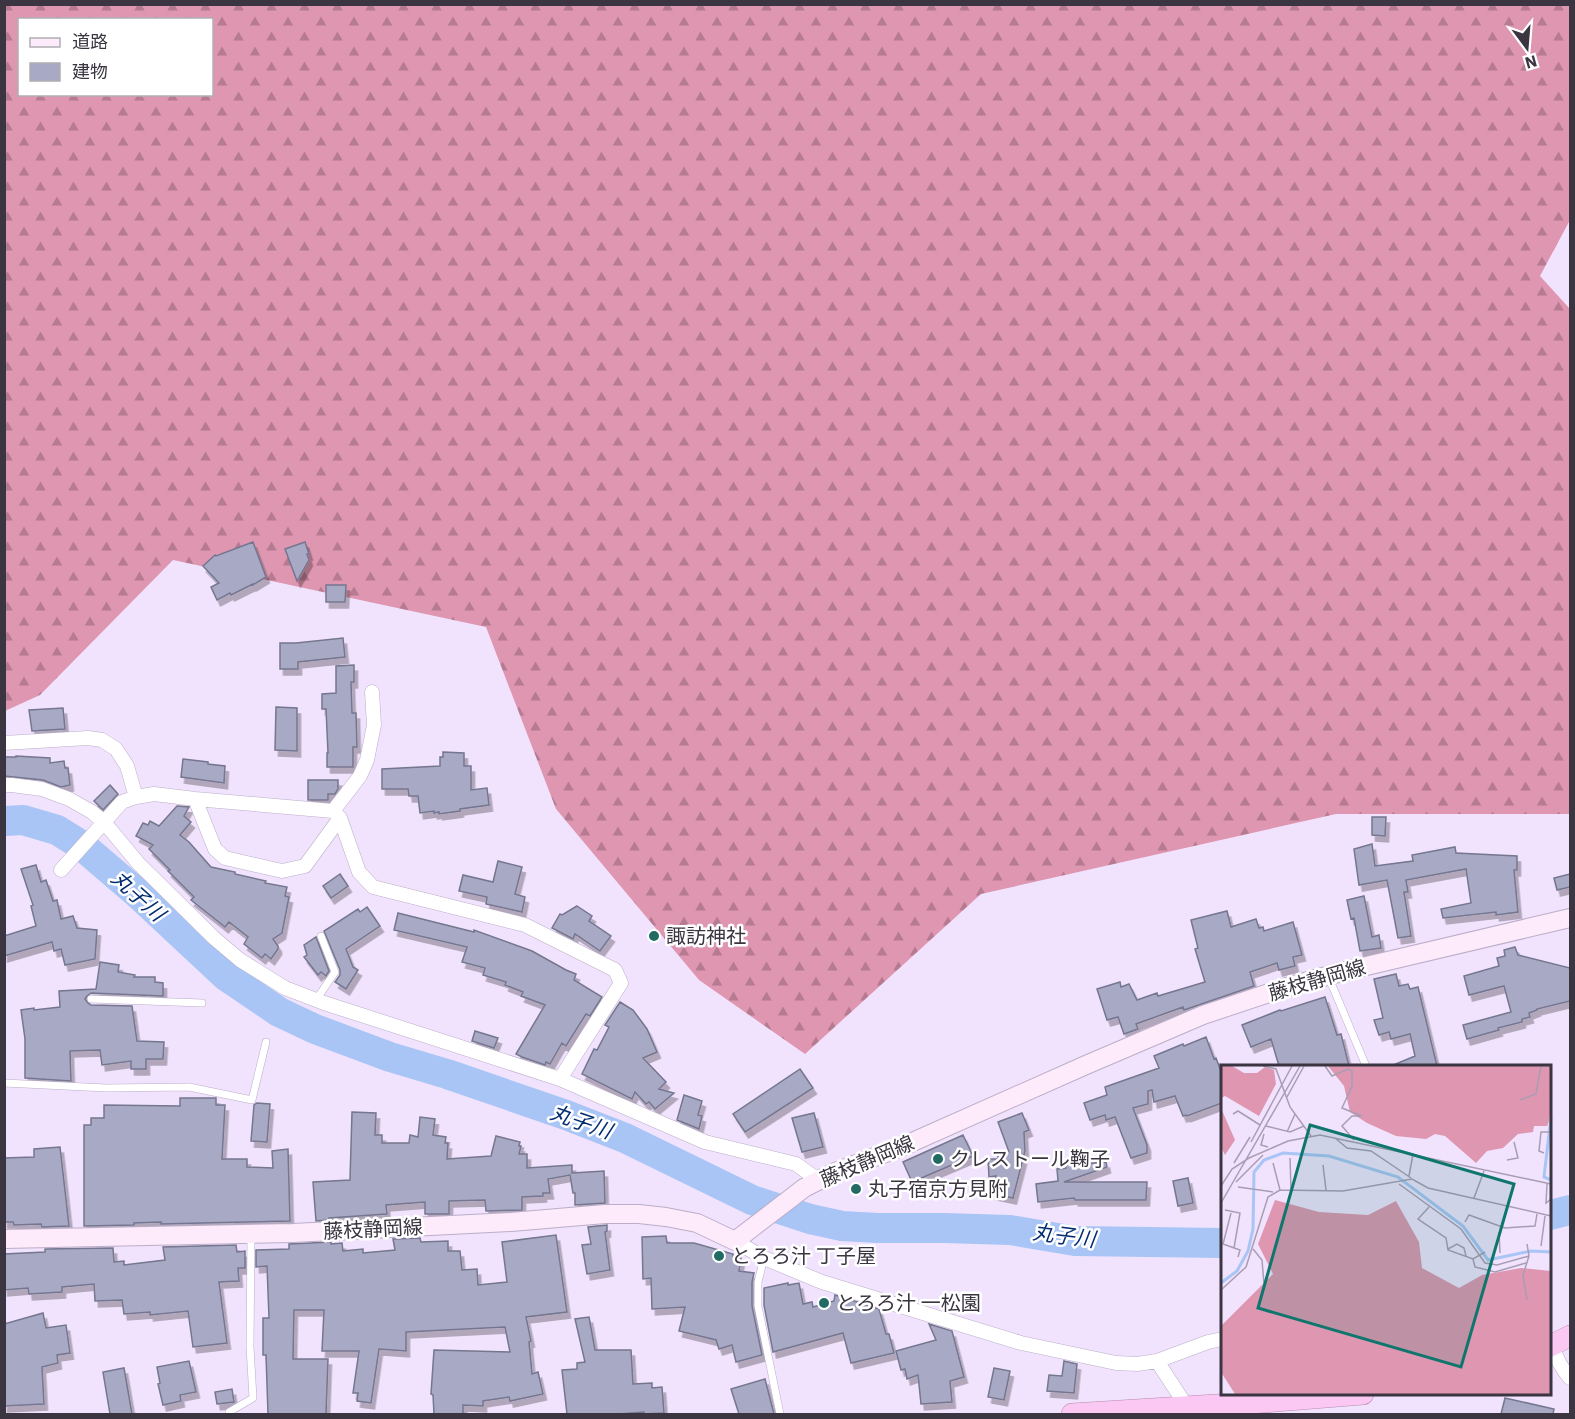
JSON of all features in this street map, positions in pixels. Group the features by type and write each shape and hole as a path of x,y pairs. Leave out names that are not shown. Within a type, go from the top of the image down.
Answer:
{"highway":[{"path":"1072,1414 1187,1407 1236,1409 1354,1395"}],"main road":[{"name":"藤枝静岡線","path":"4,1239 293,1233 511,1222 605,1214 639,1214 697,1223 735,1241 811,1184 835,1172 899,1148 1203,1016 1328,975 1570,918"}],"street":[{"path":"195,800 215,849 225,858 282,871 305,866 360,776 367,760 374,725 372,692"},
{"path":"4,743 87,738 102,740 116,749 127,766 136,797"},
{"path":"4,785 42,789 69,799 92,812 138,863 214,938 240,960 285,988 560,1079 705,1142 796,1164 811,1184"},
{"path":"64,866 122,802 136,797 154,795 336,815"},
{"path":"336,815 359,872 373,887 525,925 615,970 621,983 560,1079"},
{"path":"735,1241 764,1258 822,1282 1021,1343 1116,1363 1137,1364 1157,1360 1221,1339"},
{"path":"1561,1340 1557,1359 1570,1377"},
{"path":"1157,1360 1187,1407"}],"lane":[{"path":"316,1000 334,972 321,936"},
{"path":"1328,975 1366,1065"},
{"path":"92,999 202,1003"},
{"path":"4,1083 106,1088 189,1087 252,1100 266,1041"},
{"path":"229,1414 253,1398 250,1347 251,1234"},
{"path":"764,1258 758,1282 758,1306 780,1414"}],"green space":[{"path":"5,5 1570,5 1570,220 1540,276 1570,309 1570,814 1336,814 981,894 805,1054 699,980 556,809 486,627 173,560 40,695 5,711"}],"building":[{"path":"253,542 266,577 217,600 211,587 219,583 203,566 215,555"},
{"path":"305,542 309,560 297,581 285,549"},
{"path":"326,585 346,585 345,602 326,602"},
{"path":"343,638 345,657 298,662 298,669 280,669 280,643"},
{"path":"354,665 354,682 351,682 352,713 356,713 357,747 353,747 353,767 327,767 326,709 322,709 322,694 336,693 336,666"},
{"path":"276,707 297,708 297,751 275,750"},
{"path":"63,708 65,729 32,731 29,710"},
{"path":"443,752 464,753 464,766 471,766 471,790 487,788 489,805 439,814 434,811 420,813 418,796 409,796 408,789 382,789 382,769 440,766 440,757 443,757"},
{"path":"4,757 50,758 50,763 64,761 65,768 68,768 70,785 61,787 43,780 4,776"},
{"path":"183,759 225,766 224,783 181,777"},
{"path":"308,780 338,780 338,789 335,794 328,794 328,800 308,800"},
{"path":"110,785 118,794 103,810 94,801"},
{"path":"177,806 189,807 184,816 191,822 180,835 211,867 287,887 285,896 289,897 282,933 273,939 278,949 271,959 265,954 262,958 244,944 248,937 229,922 225,927 191,900 194,897 149,849 153,845 136,836 143,823 148,825 150,821 159,826"},
{"path":"1372,817 1386,817 1385,836 1372,835"},
{"path":"1372,844 1375,866 1413,861 1412,855 1455,847 1456,853 1517,856 1517,870 1514,870 1518,912 1443,918 1441,909 1471,903 1466,869 1406,880 1408,892 1404,892 1411,936 1398,938 1387,880 1359,885 1354,849"},
{"path":"498,861 522,867 515,894 525,897 522,912 486,904 487,897 459,891 463,875 493,882"},
{"path":"36,865 41,882 46,880 53,901 57,900 61,919 73,916 77,928 97,930 95,959 65,965 61,949 54,951 52,942 4,956 4,936 36,926 31,906 33,905 21,869"},
{"path":"340,874 348,886 331,898 323,886"},
{"path":"1570,874 1570,887 1557,890 1554,878"},
{"path":"1364,896 1372,937 1379,935 1381,948 1360,951 1354,918 1351,919 1347,900"},
{"path":"577,906 592,916 589,921 611,936 600,951 575,934 573,939 552,928 560,914"},
{"path":"367,907 380,926 346,949 353,967 358,970 346,989 335,982 340,975 340,970 324,931 358,909 360,912"},
{"path":"1227,911 1231,927 1256,919 1259,928 1263,927 1264,931 1293,922 1302,955 1293,957 1295,966 1279,970 1277,963 1250,972 1254,986 1136,1024 1138,1029 1124,1034 1118,1017 1107,1020 1097,989 1120,982 1121,987 1129,984 1137,1000 1205,982 1195,949 1198,948 1191,920"},
{"path":"398,913 474,932 474,930 532,951 576,974 574,980 602,997 590,1016 586,1014 566,1046 562,1043 550,1064 546,1062 545,1065 522,1057 516,1054 545,1005 521,996 523,992 505,985 506,982 483,975 485,968 462,962 467,947 394,930"},
{"path":"316,937 329,971 326,976 321,972 318,975 304,957 307,955 304,945"},
{"path":"1515,947 1518,955 1570,968 1570,1001 1537,1009 1529,1013 1530,1017 1522,1019 1522,1022 1467,1039 1463,1025 1511,1012 1504,986 1469,995 1464,976 1499,966 1497,958 1505,956 1504,950"},
{"path":"100,962 119,965 118,972 135,975 134,977 155,977 155,982 163,983 163,996 91,993 85,999 91,1005 132,1006 137,1041 164,1042 163,1059 146,1059 146,1069 131,1069 131,1061 102,1065 100,1050 70,1051 71,1081 25,1078 25,1039 21,1010 60,1007 59,991 96,989"},
{"path":"1396,974 1399,986 1408,984 1410,989 1418,987 1437,1065 1393,1065 1415,1056 1410,1034 1391,1039 1389,1032 1379,1035 1374,1020 1383,1018 1374,979"},
{"path":"1325,997 1337,1035 1341,1034 1349,1065 1279,1065 1271,1039 1251,1047 1242,1025"},
{"path":"620,1002 633,1010 647,1029 657,1052 643,1058 666,1082 659,1089 674,1093 655,1109 649,1102 646,1104 635,1092 632,1099 582,1074 594,1049 597,1050 609,1027 605,1025"},
{"path":"475,1031 498,1038 494,1048 472,1041"},
{"path":"1206,1037 1221,1071 1221,1103 1183,1116 1175,1096 1154,1102 1152,1090 1148,1091 1148,1104 1133,1108 1147,1145 1147,1153 1131,1158 1115,1117 1106,1120 1105,1115 1090,1120 1084,1103 1107,1095 1105,1087 1159,1068 1154,1056 1183,1044 1184,1046"},
{"path":"800,1069 813,1088 745,1132 733,1114"},
{"path":"684,1095 702,1101 698,1115 702,1116 699,1129 677,1120"},
{"path":"180,1098 216,1098 216,1105 225,1105 222,1159 247,1159 247,1167 273,1168 272,1151 288,1149 290,1221 161,1224 161,1222 84,1226 84,1125 91,1125 91,1118 104,1118 104,1105 180,1106"},
{"path":"257,1103 270,1104 267,1142 251,1141 254,1105"},
{"path":"352,1112 376,1113 375,1135 382,1135 382,1143 409,1143 410,1135 418,1137 420,1117 435,1119 433,1135 446,1137 447,1159 491,1156 496,1136 520,1142 519,1154 527,1154 527,1168 572,1165 572,1173 604,1171 605,1203 575,1205 575,1193 573,1193 570,1175 548,1179 550,1193 543,1193 543,1196 522,1197 522,1210 486,1211 485,1200 449,1201 449,1214 425,1214 425,1202 386,1205 387,1214 316,1221 313,1182 350,1180"},
{"path":"814,1113 823,1147 802,1152 792,1118"},
{"path":"1022,1113 1029,1130 1024,1132 1025,1151 1013,1198 993,1194 996,1176 989,1177 988,1159 998,1159 998,1152 1009,1152 998,1122"},
{"name":"クレストール鞠子","path":"963,1135 973,1156 912,1182 903,1162"},
{"path":"60,1147 69,1226 42,1227 41,1224 14,1225 13,1222 4,1222 4,1158 34,1157 34,1149"},
{"path":"1106,1162 1107,1167 1064,1182 1147,1182 1146,1200 1075,1200 1074,1198 1038,1202 1036,1184 1058,1181 1057,1169 1066,1168 1066,1165"},
{"path":"1188,1178 1193,1203 1178,1206 1173,1181"},
{"path":"607,1225 605,1232 610,1270 587,1274 582,1245 591,1244 588,1227"},
{"path":"556,1235 567,1312 526,1317 531,1341 529,1342 532,1374 538,1372 543,1394 510,1401 509,1397 483,1401 483,1406 463,1405 463,1414 434,1414 433,1395 431,1394 434,1350 510,1352 505,1327 406,1332 406,1351 379,1349 371,1403 357,1401 358,1393 353,1393 359,1351 322,1351 324,1310 294,1310 293,1359 328,1359 326,1414 268,1414 266,1355 263,1355 263,1318 269,1318 267,1266 256,1267 256,1250 289,1249 289,1244 331,1242 331,1244 342,1243 343,1251 363,1249 363,1253 395,1250 393,1239 420,1238 421,1242 448,1241 448,1251 460,1251 462,1270 477,1269 478,1285 507,1282 502,1242"},
{"path":"666,1236 667,1243 694,1243 733,1254 741,1258 739,1271 754,1273 752,1306 762,1355 736,1362 732,1345 719,1349 716,1340 679,1331 685,1307 652,1309 651,1278 643,1279 642,1237"},
{"path":"236,1245 237,1252 245,1251 245,1268 238,1268 239,1281 219,1282 227,1343 193,1347 188,1311 150,1315 150,1312 124,1314 122,1300 95,1301 94,1284 62,1287 62,1292 29,1294 28,1288 4,1290 4,1254 45,1252 45,1249 113,1248 114,1262 124,1261 124,1265 165,1260 163,1247"},
{"path":"788,1283 788,1285 799,1283 803,1304 812,1302 813,1307 834,1301 835,1295 867,1305 868,1308 879,1309 894,1353 851,1363 843,1333 773,1352 764,1305 764,1288"},
{"path":"43,1313 46,1328 66,1325 70,1353 57,1355 58,1363 42,1367 44,1404 4,1406 4,1324"},
{"path":"589,1317 595,1350 631,1350 633,1384 652,1383 652,1388 662,1387 664,1413 567,1414 562,1370 577,1369 577,1363 585,1362 575,1319"},
{"path":"929,1324 952,1331 964,1377 950,1381 952,1402 921,1404 918,1375 907,1379 905,1369 901,1370 896,1351 936,1340"},
{"path":"189,1361 196,1392 180,1395 181,1401 163,1405 157,1367"},
{"path":"1064,1361 1077,1364 1074,1393 1047,1391 1049,1375 1062,1376"},
{"path":"124,1368 132,1414 110,1414 103,1372"},
{"path":"994,1368 1010,1371 1004,1400 988,1397"},
{"path":"765,1379 774,1414 739,1414 731,1389"},
{"path":"232,1389 234,1402 217,1404 215,1392"},
{"path":"1505,1398 1554,1409 1553,1414 1501,1414"}],"waterway":[{"name":"丸子川","path":"4,821 23,820 57,830 81,845 136,892 226,976 279,1012 315,1029 390,1057 566,1115 625,1138 752,1200 810,1219 842,1226 1010,1230 1075,1241 1221,1243"},
{"name":"丸子川","path":"1551,1215 1570,1210"},
{"name":"丸子川","path":"1557,1213 1570,1218"}],"place":[{"name":"諏訪神社","path":"654,936"},
{"name":"クレストール鞠子","path":"938,1159"},
{"name":"丸子宿京方見附","path":"856,1189"},
{"name":"とろろ汁 丁子屋","path":"719,1256"},
{"name":"とろろ汁 一松園","path":"824,1303"}]}
